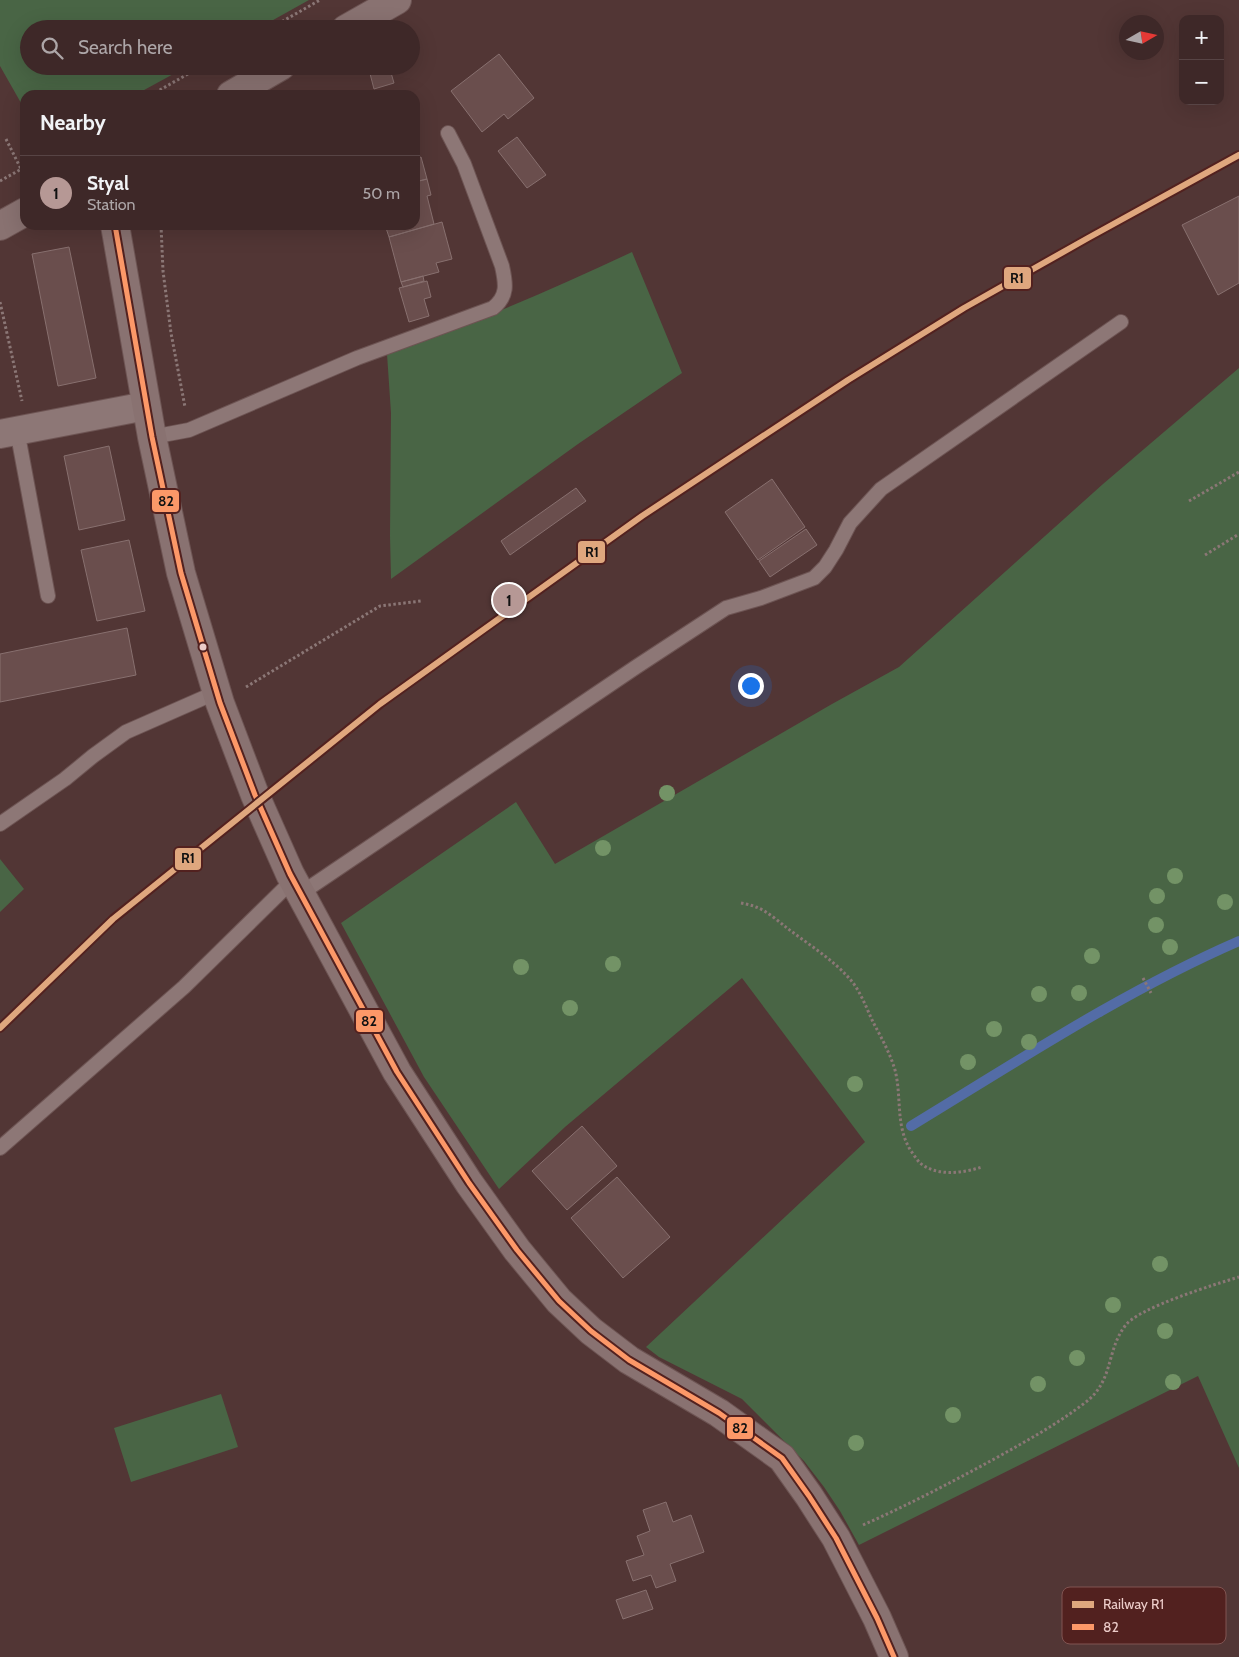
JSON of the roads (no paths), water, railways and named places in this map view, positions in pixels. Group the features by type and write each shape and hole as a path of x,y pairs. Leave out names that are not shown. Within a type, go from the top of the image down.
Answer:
{"street":[{"path":"362,20 397,0"},
{"path":"240,90 265,75"},
{"path":"0,226 20,215"},
{"path":"116,230 146,406 181,573 229,730 255,795 295,883 397,1072 469,1183 523,1258 559,1301 591,1331 629,1360 719,1413 782,1458 836,1538 877,1618 894,1657"},
{"path":"15,431 146,406"}],"lane":[{"path":"152,437 189,430 357,358 493,308 502,300 505,283 502,266 470,180 448,132"},
{"path":"0,1148 184,987 295,883 726,608 761,598 814,578 825,567 850,523 881,489 1121,322"},
{"path":"15,431 48,596"},
{"path":"0,824 65,779 126,732 218,697"}],"waterway":[{"path":"911,1126 1113,1004 1239,941"}],"rail line":[{"name":"R1","path":"0,1028 113,919 380,704 642,516 848,380 964,308 1239,155"}],"place":[{"name":"Styal","path":"509,600"}]}
